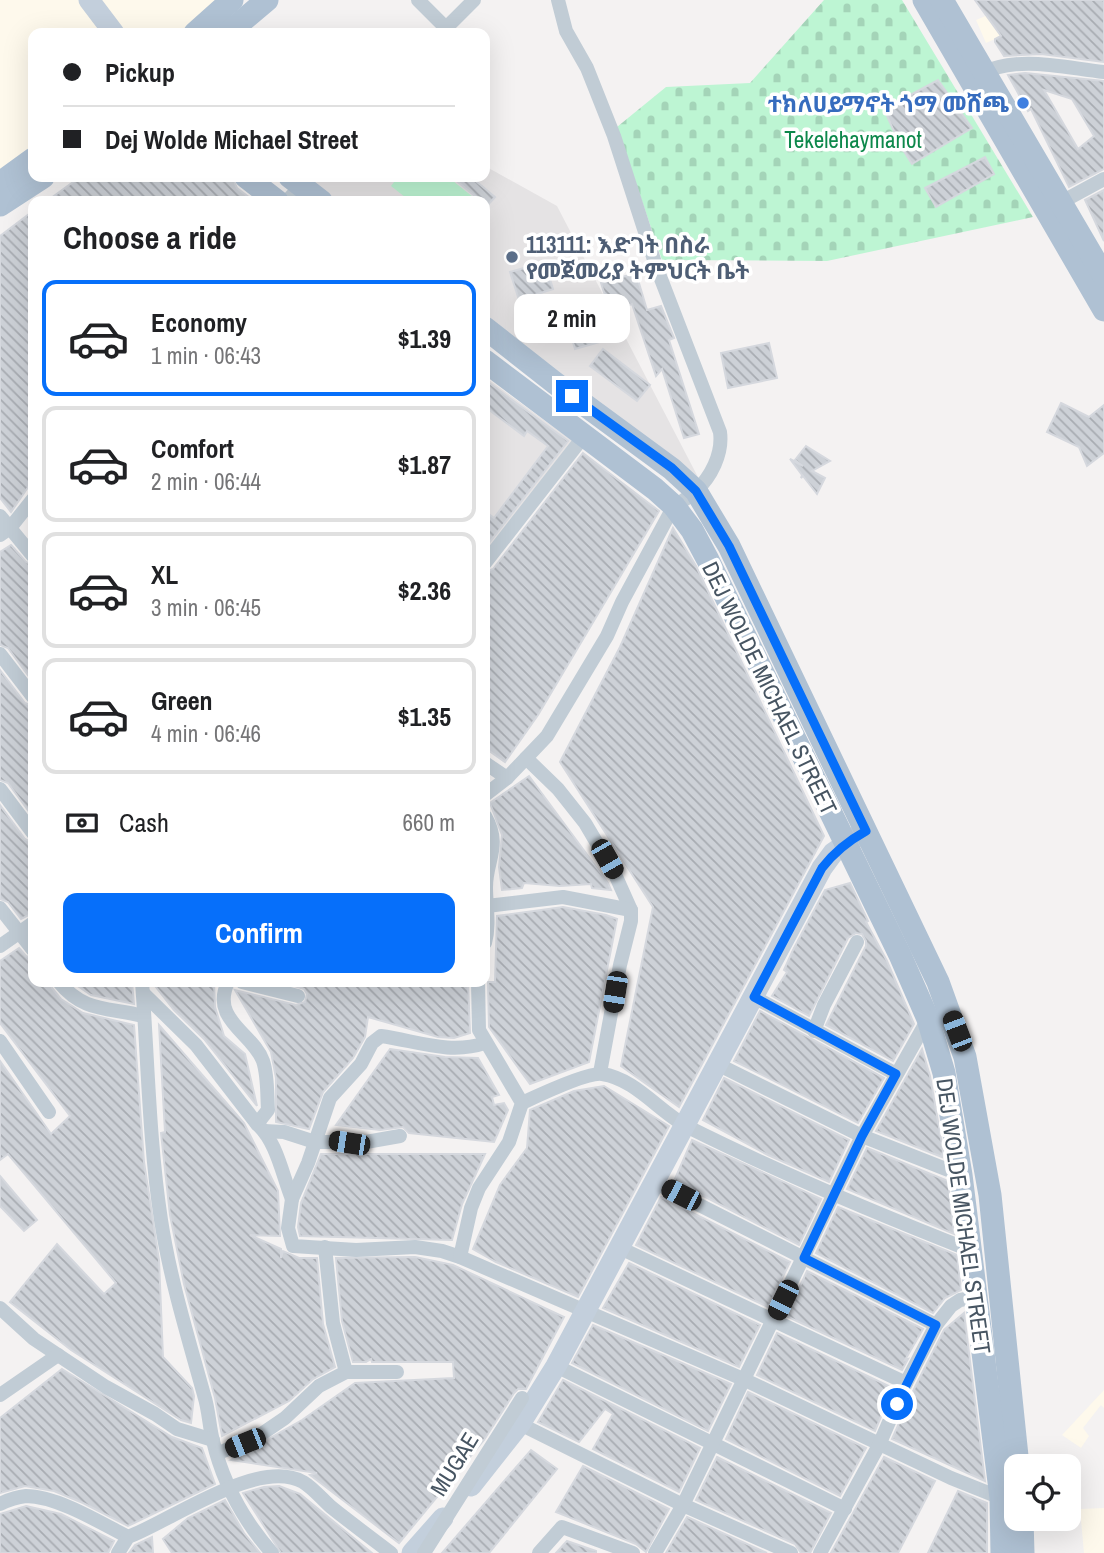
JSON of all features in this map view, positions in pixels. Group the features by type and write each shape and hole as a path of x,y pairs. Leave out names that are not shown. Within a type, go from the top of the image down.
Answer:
{"main road":[{"path":"89,0 110,28"},
{"path":"201,28 232,0"},
{"path":"234,28 267,0"},
{"path":"924,0 975,76 1054,206 1104,276"},
{"path":"943,0 975,76"},
{"path":"0,183 28,163"},
{"path":"0,205 35,182"},
{"path":"252,182 271,196"},
{"path":"297,185 314,196"},
{"path":"1054,206 1104,310"},
{"name":"DEJ WOLDE MICHAEL STREET","path":"490,332 664,462 696,491 729,546 938,982 965,1057 990,1195 1017,1454"},
{"name":"DEJ WOLDE MICHAEL STREET","path":"490,365 654,489 674,506 692,530 901,955 928,1019 944,1073 1004,1467"},
{"path":"412,1553 461,1498 520,1424 586,1312 822,868 844,843 866,831"},
{"name":"DEJ WOLDE MICHAEL STREET","path":"1002,1553 1005,1531"},
{"path":"1022,1531 1023,1553"}],"street":[{"path":"418,0 441,28"},
{"path":"445,28 474,0"},
{"path":"490,791 508,778 547,736 607,636 622,602 674,506 696,491 710,472 718,456 721,441 720,432 656,266 614,136 587,68 566,31 558,0"},
{"path":"975,76 1009,63 1035,63 1104,72"},
{"path":"1054,206 1104,180"},
{"path":"490,557 584,436"},
{"path":"5,532 28,505"},
{"path":"0,516 5,532 28,552"},
{"path":"708,560 729,546"},
{"path":"0,654 28,691"},
{"path":"526,758 558,789 585,823 614,872 631,910 632,921 620,965 600,1073"},
{"path":"490,766 508,778"},
{"path":"0,789 28,826"},
{"path":"490,829 493,846 490,862"},
{"path":"490,906 563,897 631,910"},
{"path":"0,908 28,944"},
{"path":"0,946 28,927"},
{"path":"814,1031 830,991 857,942"},
{"path":"64,987 77,1000 91,1007 144,1016"},
{"path":"142,987 161,1221 173,1278 207,1403 215,1447 229,1488 254,1532 272,1553"},
{"path":"142,987 196,1045 270,1139 292,1199"},
{"path":"226,987 225,999 232,1024 256,1046 264,1063 268,1110 260,1127"},
{"path":"262,987 298,996"},
{"path":"478,987 479,1030 522,1102"},
{"path":"754,997 896,1074"},
{"path":"655,1553 684,1505 862,1136 928,1019"},
{"path":"485,1043 453,1049 386,1037 377,1038 368,1048 361,1064 330,1098 292,1199 288,1228 290,1242 296,1247 356,1250 415,1247 460,1257 743,1379 880,1445 1004,1496"},
{"path":"0,1041 49,1112"},
{"path":"717,1064 862,1136 961,1175"},
{"path":"460,1257 471,1208 479,1188 509,1142 522,1102 600,1073 628,1084 684,1125 834,1196 972,1251"},
{"path":"260,1127 315,1142 366,1142 400,1136"},
{"path":"656,1183 936,1325"},
{"path":"325,1247 333,1323 346,1372"},
{"path":"620,1248 906,1383"},
{"path":"820,1553 880,1445 906,1383 936,1325 951,1306 960,1300 977,1297"},
{"path":"0,1308 34,1339 106,1387 177,1429 215,1447 263,1433 285,1418 319,1386 346,1372 397,1372"},
{"path":"0,1395 58,1355"},
{"path":"556,1366 845,1509"},
{"name":"MUGAE","path":"424,1553 522,1398"},
{"path":"520,1424 684,1505 791,1553"},
{"path":"118,1553 128,1537 152,1528 188,1507 229,1488 274,1475 303,1482 391,1553"},
{"path":"0,1504 26,1496 39,1498 60,1504 128,1537"},
{"path":"539,1553 562,1527 633,1553"}],"shaded area":[{"path":"0,0 229,0 198,28 28,28 28,158 0,178"},
{"path":"1023,0 1039,19 986,43 976,20"},
{"path":"490,169 557,206 700,481 490,325 490,196 324,196 311,186 315,182 490,182"},
{"path":"490,381 574,442 490,549"},
{"path":"1104,1390 1104,1408 1101,1405 1083,1428 1089,1436 1081,1448 1062,1435"},
{"path":"1104,1508 1104,1553 1084,1553 1081,1509"}],"green space":[{"name":"Tekelehaymanot","path":"824,0 902,0 1033,217 827,261 662,260 617,127 666,87 750,83"},
{"path":"394,182 454,182 472,196 404,196 391,186"}],"building":[{"path":"975,0 1104,0 1104,62 1041,54 1004,56 995,42 995,39 1001,36"},
{"path":"1025,73 1104,81 1104,169 1069,187 1031,109 1028,111 1008,75","holes":["1044,90 1072,99 1094,136 1078,149"]},
{"path":"938,80 972,128 912,164 884,109"},
{"path":"985,157 994,174 936,207 925,188"},
{"path":"73,182 234,182 237,188 247,196 54,196"},
{"path":"458,182 477,182 495,197 490,203 490,196 475,196"},
{"path":"1104,190 1104,241 1085,200"},
{"path":"28,215 28,487 11,512 0,498 0,236"},
{"path":"545,262 553,289 519,300 510,272"},
{"path":"636,273 647,310 661,306 674,338 669,340 699,434 684,438 662,369 656,376 632,304 610,311 601,283"},
{"path":"602,311 610,339 575,349 567,322"},
{"path":"769,343 777,378 728,388 721,353"},
{"path":"603,349 650,385 637,401 590,366"},
{"path":"490,384 568,441 490,542 490,515 494,518 548,446 527,431 524,436 490,411"},
{"path":"1061,403 1089,417 1104,405 1104,453 1087,466 1079,447 1047,432"},
{"path":"806,446 830,461 812,471 825,478 817,494 803,476 801,478 802,475 790,459 803,466 795,460"},
{"path":"583,453 659,511 538,715 505,762 490,752 490,570"},
{"path":"673,528 696,566 824,836 679,1107 621,1066 653,907 560,762 620,647"},
{"path":"11,545 28,563 28,675 8,648 0,645 0,552"},
{"path":"0,670 28,704 28,810 8,783 0,780"},
{"path":"529,776 611,890 592,888 591,884 560,886 524,883 522,888 502,890 499,867 502,835 490,803"},
{"path":"0,805 28,840 28,916 21,919 8,902 0,899"},
{"path":"850,883 914,1024 893,1061 826,1025 866,946 862,934 856,933 848,938 809,1016 772,996 787,972 784,970 793,950 825,890"},
{"path":"563,907 617,919 589,1062 530,1084 489,1027 488,987 490,982 495,982 497,916"},
{"path":"19,948 28,957 28,987 52,987 61,999 83,1013 134,1025 144,1162 159,1260 163,1357 192,1388 194,1396 191,1423 181,1420 71,1350 10,1302 57,1244 104,1294 116,1283 8,1154 0,1160 0,1061 51,1134 70,1116 0,1023 0,961"},
{"path":"79,987 132,987 134,1004 91,995"},
{"path":"156,987 214,987 215,1007 224,1036 245,1054 257,1106 204,1039 174,1010"},
{"path":"297,987 468,987 470,1033 454,1038 438,1037 368,1017 365,1037 353,1058 323,1092 309,1129 276,1122 276,1078 271,1052 235,990 296,1005 305,1002 307,994 304,989"},
{"path":"760,1011 884,1078 858,1123 734,1061"},
{"path":"159,1025 244,1123 278,1191 280,1236 250,1235 281,1249 281,1258 283,1251 299,1258 317,1258 323,1324 335,1367 313,1379 289,1401 222,1436 215,1398 184,1284 170,1215 161,1133 165,1132"},
{"path":"390,1049 445,1057 478,1058 499,1095 492,1097 494,1105 504,1103 508,1110 494,1142 409,1133 403,1127 380,1130 336,1125"},
{"path":"922,1049 930,1076 942,1157 876,1131"},
{"path":"724,1078 849,1140 829,1182 768,1155 703,1120"},
{"path":"604,1086 669,1126 578,1297 496,1262 473,1249 500,1185 527,1148 530,1110 574,1091"},
{"path":"692,1140 821,1199 799,1245 674,1181"},
{"path":"867,1148 948,1181 954,1234 847,1189"},
{"path":"321,1154 485,1154 462,1204 452,1240 300,1236 298,1227 301,1203"},
{"path":"0,1176 37,1220 24,1231 0,1206"},
{"path":"661,1197 790,1262 768,1307 636,1245"},
{"path":"838,1207 957,1255 961,1290 945,1298 933,1313 816,1253"},
{"path":"415,1257 453,1265 564,1317 526,1389 518,1389 514,1393 484,1440 399,1543 310,1475 317,1473 231,1460 302,1420 355,1383 454,1378 453,1362 372,1362 371,1359 366,1362 353,1362 342,1321 336,1258"},
{"path":"629,1263 760,1325 739,1367 603,1308"},
{"path":"807,1271 923,1329 902,1370 786,1316"},
{"path":"964,1313 985,1481 892,1439 944,1330"},
{"path":"593,1325 731,1384 708,1431 572,1363"},
{"path":"777,1333 893,1388 875,1431 757,1375"},
{"path":"62,1369 172,1437 202,1448 215,1484 128,1526 54,1491 25,1486 0,1493 0,1418"},
{"path":"563,1380 700,1448 679,1492 593,1449 613,1414 605,1409 579,1442 538,1422"},
{"path":"748,1392 866,1448 840,1496 726,1439"},
{"path":"531,1450 557,1469 489,1553 442,1553"},
{"path":"717,1457 831,1513 810,1553 801,1553 795,1544 696,1500"},
{"path":"884,1457 935,1481 898,1553 831,1553"},
{"path":"583,1466 669,1509 646,1552 636,1544 556,1512"},
{"path":"279,1486 300,1494 372,1553 281,1553 243,1493"},
{"path":"958,1491 987,1503 987,1553 928,1553"},
{"path":"225,1500 244,1533 260,1553 172,1553 163,1539 188,1518"},
{"path":"26,1506 61,1514 114,1541 108,1553 0,1553 0,1514"},
{"path":"687,1517 767,1553 666,1553"},
{"path":"152,1537 153,1553 129,1553 135,1545"},
{"path":"567,1541 596,1551 596,1553 556,1553"}],"place":[{"name":"ተክለሀይማኖት ጎማ መሸጫ","path":"1023,103"},
{"name":"113111: እድገት በስራ የመጀመሪያ ትምህርት ቤት","path":"512,257"}],"route":[{"path":"572,396 672,468 696,491 729,546 866,831 844,843 822,868 754,997 896,1074 862,1136 804,1258 936,1325 897,1404"}]}
